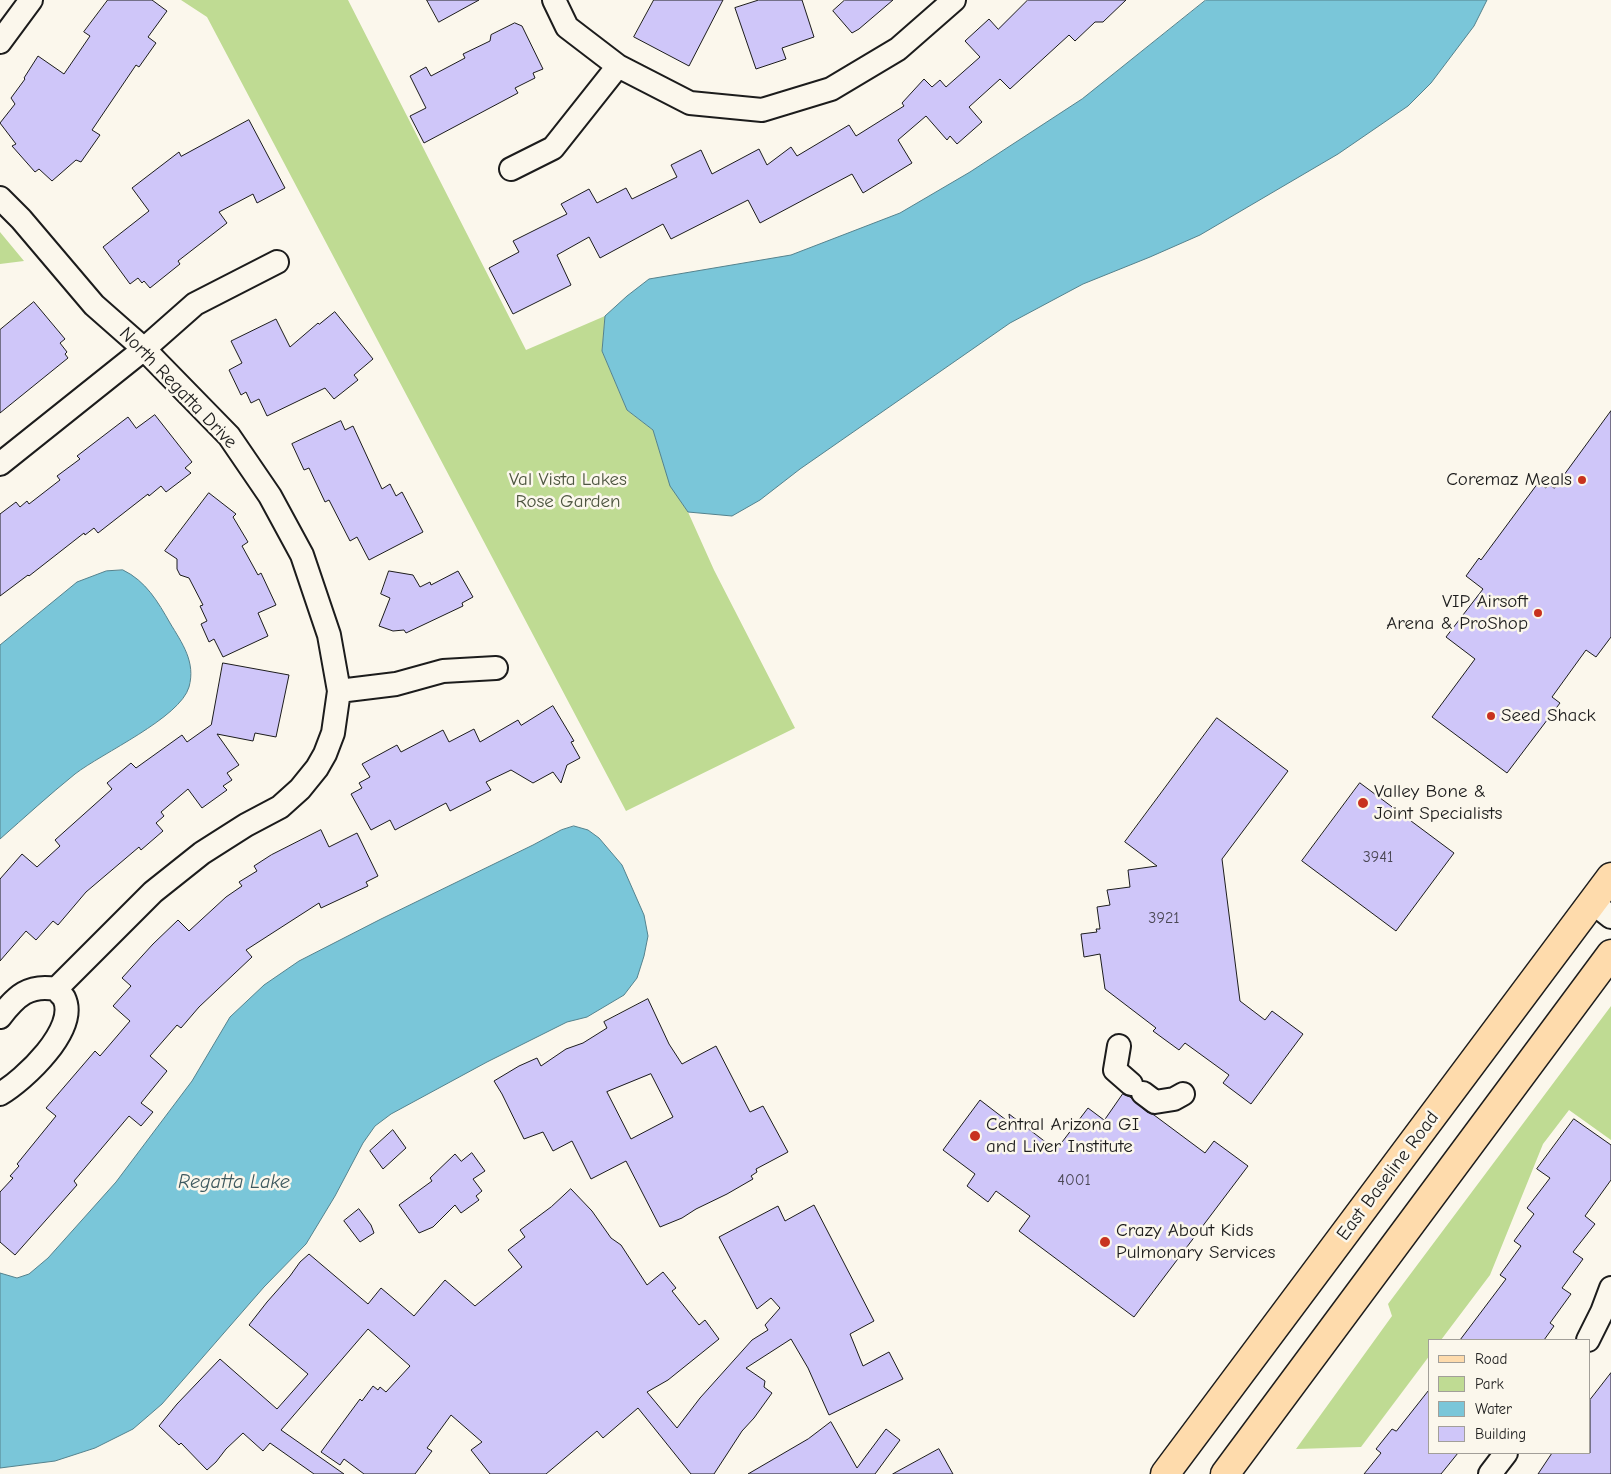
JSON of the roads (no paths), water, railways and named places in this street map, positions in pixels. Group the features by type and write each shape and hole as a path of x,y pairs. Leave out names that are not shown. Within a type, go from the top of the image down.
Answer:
{"main road":[{"name":"East Baseline Road","path":"1164,1474 1602,910 1611,877"},
{"path":"1225,1474 1611,954"}],"street":[{"path":"0,42 31,0"},
{"path":"554,0 567,28 618,66 690,103 762,110 832,89 898,49 954,0"},
{"path":"511,169 553,148 618,66"},
{"name":"North Regatta Drive","path":"0,198 21,219 94,305 144,349 229,436 270,496 302,555 329,635 339,691 333,733 325,754 317,768 300,789 280,807 202,853 153,892 56,989"},
{"path":"0,464 144,349 195,304 277,262"},
{"path":"339,691 396,684 443,671 496,668"},
{"path":"0,1017 22,994 42,986 56,989 64,999 66,1014 61,1031 37,1064 13,1086 0,1094"},
{"path":"1119,1046 1115,1070 1154,1102 1174,1099 1183,1094"},
{"path":"1588,1339 1611,1288"},
{"path":"1490,1474 1505,1454"}],"water":[{"path":"1206,0 1487,0 1474,26 1431,83 1408,106 1338,154 1200,235 1083,284 1010,323 800,469 760,500 732,516 688,512 670,486 653,430 627,410 602,351 605,316 649,279 791,255 900,213 970,172 1082,99"},
{"path":"123,570 138,580 151,593 179,638 187,653 191,669 189,687 183,699 171,711 156,723 75,774 0,839 0,645 77,582 106,571"},
{"name":"Regatta Lake","path":"574,826 588,830 599,838 622,865 644,915 648,936 644,956 637,978 624,995 587,1017 567,1022 487,1062 391,1114 375,1126 363,1143 335,1196 306,1244 264,1287 162,1404 133,1429 95,1448 55,1461 0,1468 0,1273 17,1278 29,1274 48,1258 116,1182 192,1081 230,1017 264,985 299,961 561,830"}],"place":[{"name":"Coremaz Meals","path":"1582,480"},
{"name":"VIP Airsoft Arena & ProShop","path":"1538,613"},
{"name":"Seed Shack","path":"1491,716"},
{"name":"Valley Bone & Joint Specialists","path":"1363,803"},
{"name":"Central Arizona GI and Liver Institute","path":"975,1136"},
{"name":"Crazy About Kids Pulmonary Services","path":"1105,1242"}],"park label":[{"name":"Val Vista Lakes Rose Garden","path":"568,491"}]}
